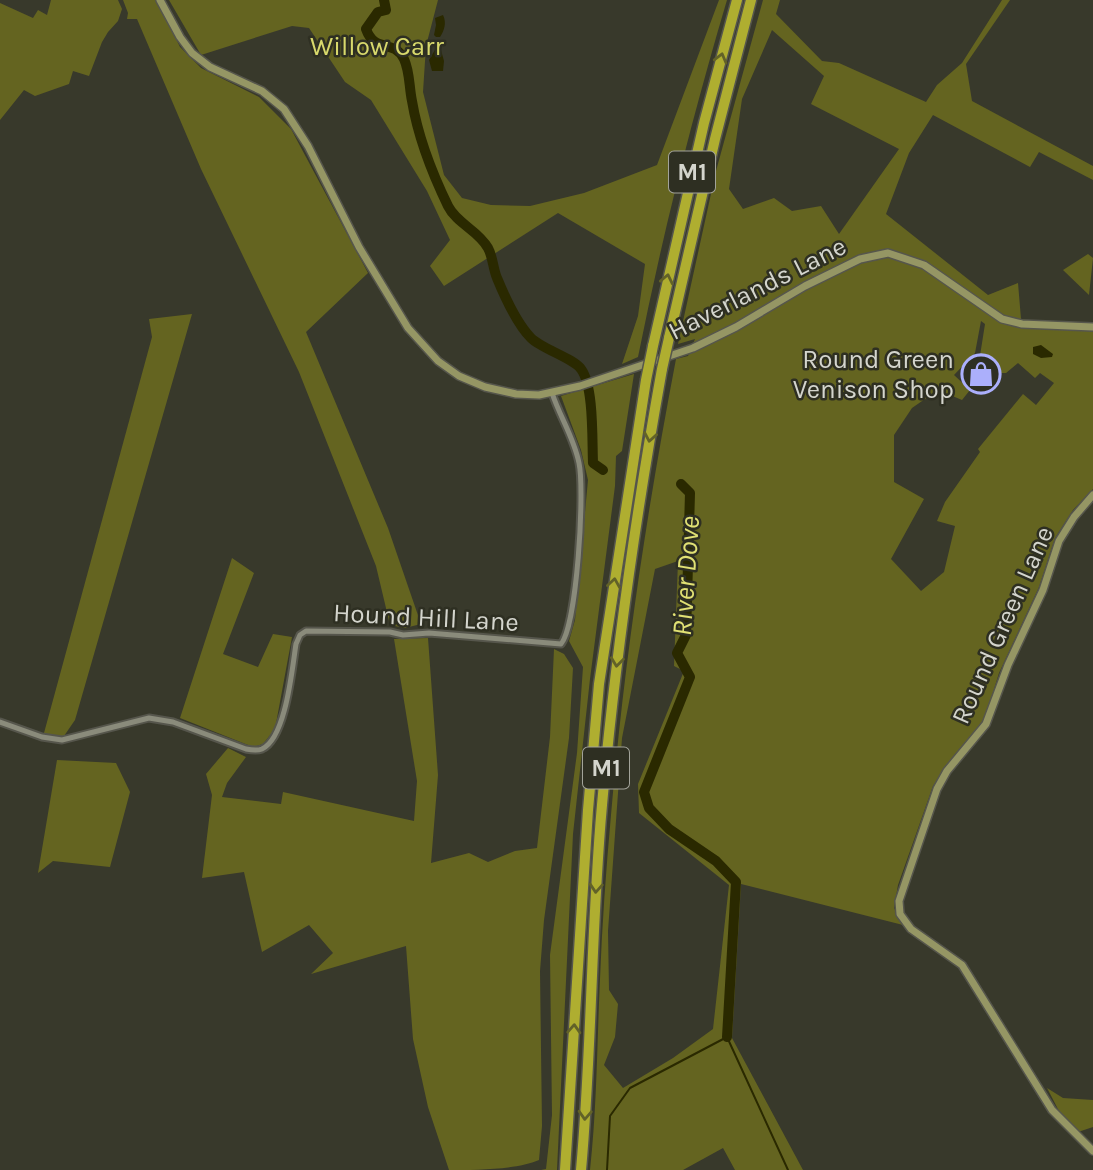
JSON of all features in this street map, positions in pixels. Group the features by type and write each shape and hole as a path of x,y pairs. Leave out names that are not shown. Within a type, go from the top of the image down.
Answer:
{"highway":[{"name":"M1","path":"565,1170 588,810 599,684 646,380 704,123 737,0"},
{"name":"M1","path":"580,1170 586,1106 592,942 602,806 626,587 662,369 715,139 751,0"}],"street":[{"name":"Haverlands Lane","path":"160,0 180,37 192,52 210,67 262,91 284,109 308,146 374,273 408,328 438,361 459,376 493,390 516,394 552,393 594,382 693,348 736,327 805,286 881,253 894,254 924,265 952,282 993,314 1008,321 1093,327"},
{"name":"Hound Hill Lane","path":"0,722 42,737 62,740 149,718 173,722 256,751 264,748 281,725 296,645 300,635 306,631 390,632 403,635 423,633 561,644 570,622 582,486 576,451 552,393"},
{"name":"Round Green Lane","path":"1093,495 1074,517 1059,541 1042,590 1008,665 986,724 947,771 937,789 901,892 899,907 900,914 911,929 962,965 1052,1110 1093,1151"}],"green space":[{"path":"51,0 118,0 122,9 118,21 102,42 89,76 73,71 69,84 35,96 24,90 0,120 0,3 33,18 38,10 47,15"},
{"path":"123,0 157,0 180,47 201,68 259,97 291,129 368,273 306,332 388,528 421,624 405,628 390,625 376,566 299,372 201,169 137,19 127,19 128,13"},
{"name":"Willow Carr","path":"169,0 438,0 426,46 423,92 444,175 462,198 491,205 530,206 584,193 657,165 719,0 727,0 678,178 638,357 622,364 638,316 645,264 558,213 444,286 430,266 450,240 427,191 371,100 345,82 309,28 292,26 201,55"},
{"path":"763,0 780,0 776,14 822,61 839,63 926,102 937,85 962,63 1002,0 1010,0 966,64 972,101 1093,166 1093,180 1039,152 1030,167 933,115 909,153 886,214 988,295 1018,283 1021,319 1093,328 1093,489 1073,510 1055,538 1039,587 999,673 984,722 956,753 933,786 898,885 894,908 903,925 741,884 732,1038 803,1170 735,1170 723,1148 683,1170 590,1170 606,877 616,758 630,643 655,472 676,359 688,356 695,339 678,344 716,171","holes":["772,30 824,76 811,104 899,149 839,234 821,206 792,211 774,198 743,209 729,189 742,99","981,321 985,324 979,362 993,378 1006,373 1018,363 1035,378 1040,373 1054,383 1036,405 1023,394 978,449 980,452 945,502 937,521 955,526 944,572 921,591 891,559 924,499 894,482 894,435 912,408 938,390 962,400 970,390 954,375 975,353","678,561 674,666 684,671 638,784 639,813 729,885 713,1029 673,1058 623,1088 604,1065 615,1037 618,1004 609,990 608,931 622,738 655,569"]},
{"path":"1088,254 1093,258 1089,295 1063,270"},
{"path":"192,314 75,720 64,736 52,737 44,733 152,337 149,319"},
{"path":"634,374 622,451 616,456 615,486 573,834 557,1170 541,1170 546,1169 552,1115 550,955 577,753 583,667 569,641 575,620 588,480 581,450 561,396"},
{"path":"232,558 254,573 223,654 258,667 273,634 292,637 275,729 263,744 253,747 180,718"},
{"path":"428,638 438,775 431,863 469,853 488,862 515,851 537,848 550,737 554,649 564,654 573,668 569,738 544,920 540,971 542,1126 539,1160 519,1166 449,1170 428,1107 413,1039 406,946 311,974 333,953 309,925 262,952 244,872 202,878 212,795 206,774 228,748 246,757 227,783 222,797 281,804 283,792 414,821 417,781 394,639"},
{"path":"57,760 116,763 130,792 110,867 53,861 38,873"},
{"path":"1047,1088 1063,1098 1093,1100 1093,1127 1078,1132 1059,1111"}],"shaded area":[{"path":"443,15 444,30 440,37 436,37 435,18"},
{"path":"439,43 444,61 443,71 432,71 429,60"},
{"path":"1041,345 1053,354 1052,357 1041,358 1033,354 1033,347"}],"waterway":[{"name":"River Dove","path":"384,0 386,10 378,12 366,29 374,41 395,49 404,59 426,155 448,206 488,248 503,293 526,332 536,342 581,369 590,400 593,463 603,470"},
{"name":"River Dove","path":"681,484 690,493 686,635 677,653 690,677 644,792 649,808 669,829 716,861 736,882 727,1037"},
{"path":"607,1170 610,1116 630,1088 727,1037 788,1170"}],"place":[{"name":"Round Green Venison Shop","path":"981,374"}]}
